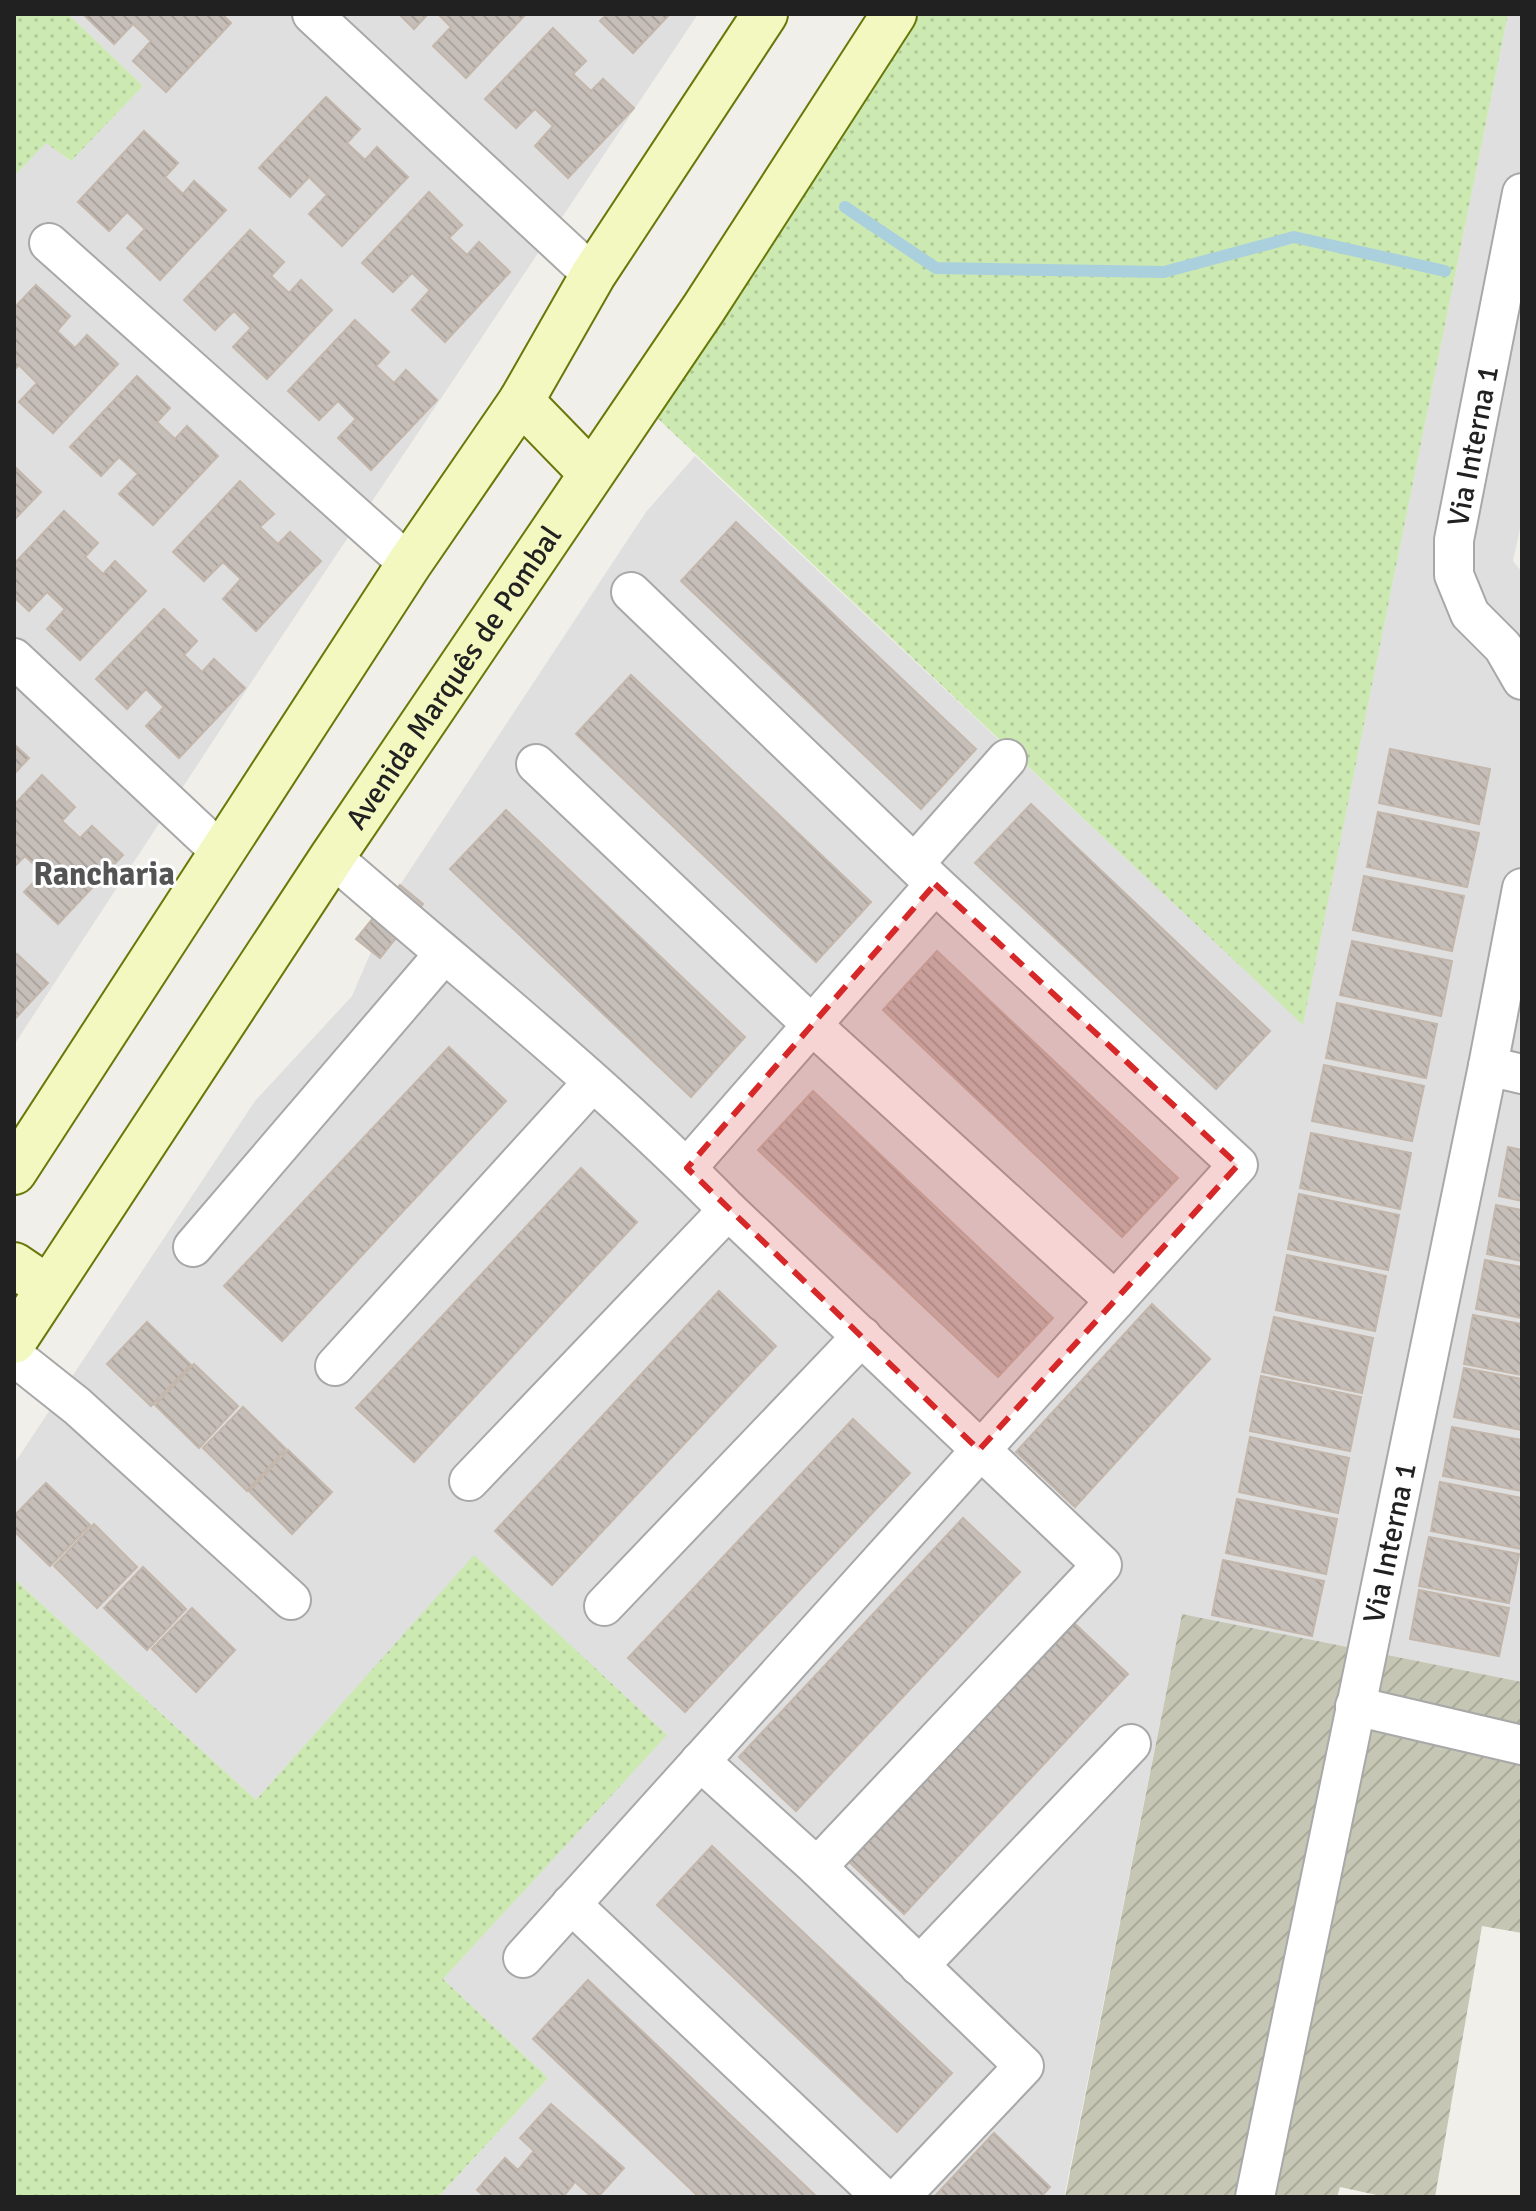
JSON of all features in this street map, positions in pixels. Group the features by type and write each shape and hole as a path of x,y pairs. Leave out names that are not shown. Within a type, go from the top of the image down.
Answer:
{"main road":[{"path":"17,1161 409,564 521,401 593,275 765,14"},
{"name":"Avenida Marquês de Pombal","path":"14,1341 31,1276 332,857 704,308 894,14"},
{"path":"521,401 591,473"}],"street":[{"path":"312,14 593,275"},
{"name":"Via Interna 1","path":"1522,193 1454,540 1454,575 1470,614 1503,647 1522,680"},
{"path":"49,243 409,564"},
{"path":"523,1958 1238,1165 925,874 631,592"},
{"path":"14,658 221,852"},
{"path":"687,1168 811,1024 925,874 1007,759"},
{"path":"536,764 811,1024 1115,1301"},
{"path":"332,857 687,1168 1102,1565 817,1867"},
{"name":"Via Interna 1","path":"1255,2197 1355,1706 1505,1070 1522,888"},
{"path":"193,1247 444,954"},
{"path":"335,1366 592,1083"},
{"path":"469,1481 728,1210"},
{"path":"604,1606 862,1336"},
{"path":"14,1356 77,1406 291,1600"},
{"path":"1355,1706 1522,1745"},
{"path":"919,1966 1131,1744"},
{"path":"700,1761 817,1867 1024,2066 900,2197"},
{"path":"571,1904 882,2197"}],"highlighted area":[{"path":"935,884 1238,1165 979,1450 687,1168"}],"shaded area":[{"path":"68,14 698,14 266,660 14,1045 14,176 46,142 70,161 143,86"},
{"path":"1508,14 1522,14 1522,519 1513,561 1522,572 1522,1682 1182,1614 1064,2197 438,2197 548,2078 443,1979 666,1734 474,1556 256,1800 14,1579 14,1464 255,1101 352,996 400,885 646,512 695,456 1303,1024"},
{"path":"1182,1614 1522,1682 1522,1933 1482,1926 1435,2197 1386,2197 1340,2187 1337,2197 1065,2197"}],"green space":[{"path":"14,14 68,14 143,86 71,161 46,143 14,176"},
{"path":"915,14 1508,14 1303,1025 653,414"},
{"path":"474,1555 667,1735 443,1979 548,2078 438,2197 14,2197 14,1579 256,1800"}],"building":[{"path":"83,14 222,14 231,23 166,92 133,61 151,41 133,24 114,44"},
{"path":"399,14 428,14 414,29"},
{"path":"438,14 526,14 466,78 433,46 451,27"},
{"path":"607,14 670,14 633,53 600,21"},
{"path":"553,28 586,61 573,74 591,91 603,79 634,108 568,178 535,146 553,126 535,109 516,128 485,99"},
{"path":"326,97 360,129 347,143 365,160 377,147 408,177 342,246 309,214 327,195 309,177 290,197 259,168"},
{"path":"144,131 178,163 165,177 183,194 194,181 226,210 160,280 127,248 145,229 127,212 109,231 78,202"},
{"path":"429,192 462,225 449,238 467,255 479,242 510,272 445,342 412,310 430,290 412,273 393,292 362,263"},
{"path":"250,230 284,262 271,276 289,293 301,280 332,310 267,379 233,347 251,328 234,311 215,330 184,300"},
{"path":"36,285 70,316 57,331 75,348 87,335 118,364 53,433 19,402 37,383 19,365 14,370 14,308"},
{"path":"355,320 389,352 376,366 394,383 406,370 437,400 371,470 338,438 356,419 338,401 319,420 288,391"},
{"path":"137,376 170,408 157,422 175,439 187,426 218,456 153,525 119,494 138,474 119,457 101,476 70,447"},
{"path":"14,466 41,492 14,520"},
{"path":"240,481 274,514 260,527 278,544 290,532 321,561 256,631 223,599 241,579 223,562 204,581 173,552"},
{"path":"64,511 98,543 85,557 103,574 115,561 146,591 80,660 47,629 65,609 47,592 29,611 14,597 14,564"},
{"path":"736,522 976,749 921,809 681,581"},
{"path":"164,609 197,641 184,655 202,672 214,659 245,688 179,758 146,726 164,707 146,689 127,709 96,679"},
{"path":"631,675 871,902 816,962 576,734"},
{"path":"14,744 29,758 14,774"},
{"path":"1390,749 1490,769 1479,824 1379,803"},
{"path":"42,775 75,807 62,821 80,838 92,826 123,855 58,924 24,892 43,873 25,856 14,867 14,805"},
{"path":"1031,804 1270,1031 1216,1089 975,863"},
{"path":"506,810 745,1037 691,1097 450,869"},
{"path":"1378,812 1479,833 1467,887 1367,867"},
{"path":"1364,876 1464,896 1452,951 1353,930"},
{"path":"400,885 423,904 380,958 356,939"},
{"path":"1352,941 1452,961 1441,1016 1340,995"},
{"path":"937,951 1178,1178 1122,1237 883,1010"},
{"path":"17,954 48,983 14,1020 14,957"},
{"path":"1337,1003 1437,1024 1426,1078 1326,1058"},
{"path":"449,1047 506,1101 282,1341 224,1286"},
{"path":"1324,1065 1424,1086 1412,1141 1312,1121"},
{"path":"813,1091 1053,1318 998,1377 758,1150"},
{"path":"1311,1133 1411,1153 1400,1209 1300,1188"},
{"path":"1508,1147 1522,1150 1522,1201 1499,1196"},
{"path":"581,1168 637,1222 414,1462 356,1408"},
{"path":"1299,1194 1399,1215 1388,1270 1288,1249"},
{"path":"1496,1205 1522,1210 1522,1261 1487,1254"},
{"path":"1287,1255 1386,1276 1375,1331 1276,1310"},
{"path":"1485,1260 1522,1267 1522,1318 1476,1309"},
{"path":"719,1291 776,1346 552,1585 495,1531"},
{"path":"1152,1304 1210,1359 1075,1507 1016,1452"},
{"path":"1473,1315 1522,1324 1522,1375 1464,1364"},
{"path":"1274,1317 1373,1338 1362,1393 1262,1372"},
{"path":"147,1322 191,1365 151,1406 107,1364"},
{"path":"194,1364 238,1406 199,1448 155,1405"},
{"path":"1464,1368 1522,1379 1522,1430 1454,1417"},
{"path":"1261,1376 1361,1397 1350,1451 1250,1431"},
{"path":"243,1407 286,1449 247,1491 203,1448"},
{"path":"853,1419 910,1473 685,1712 628,1658"},
{"path":"1452,1427 1522,1440 1522,1491 1443,1476"},
{"path":"1250,1437 1349,1458 1338,1513 1239,1492"},
{"path":"288,1450 332,1492 292,1534 249,1491"},
{"path":"1440,1482 1522,1498 1521,1549 1431,1531"},
{"path":"46,1483 90,1525 50,1566 14,1531 14,1516"},
{"path":"1237,1499 1337,1519 1326,1574 1226,1553"},
{"path":"963,1518 1020,1572 796,1811 739,1757"},
{"path":"94,1524 137,1567 97,1608 54,1566"},
{"path":"1429,1537 1519,1554 1509,1603 1419,1586"},
{"path":"1223,1560 1324,1581 1312,1636 1212,1615"},
{"path":"143,1567 186,1609 147,1650 104,1608"},
{"path":"1419,1590 1509,1608 1499,1656 1410,1639"},
{"path":"192,1608 235,1650 196,1692 152,1649"},
{"path":"1071,1620 1128,1674 904,1914 847,1860"},
{"path":"712,1846 952,2073 897,2132 657,1905"},
{"path":"588,1980 817,2197 699,2197 533,2039"},
{"path":"551,2104 624,2168 598,2197 592,2197 575,2182 563,2197 485,2197 477,2190 505,2158 518,2170 534,2151 520,2138"},
{"path":"994,2133 1050,2187 1041,2197 934,2197"}],"waterway":[{"path":"845,207 936,268 1164,272 1294,237 1445,271"}],"district":[{"name":"Rancharia","path":"104,874"}]}
